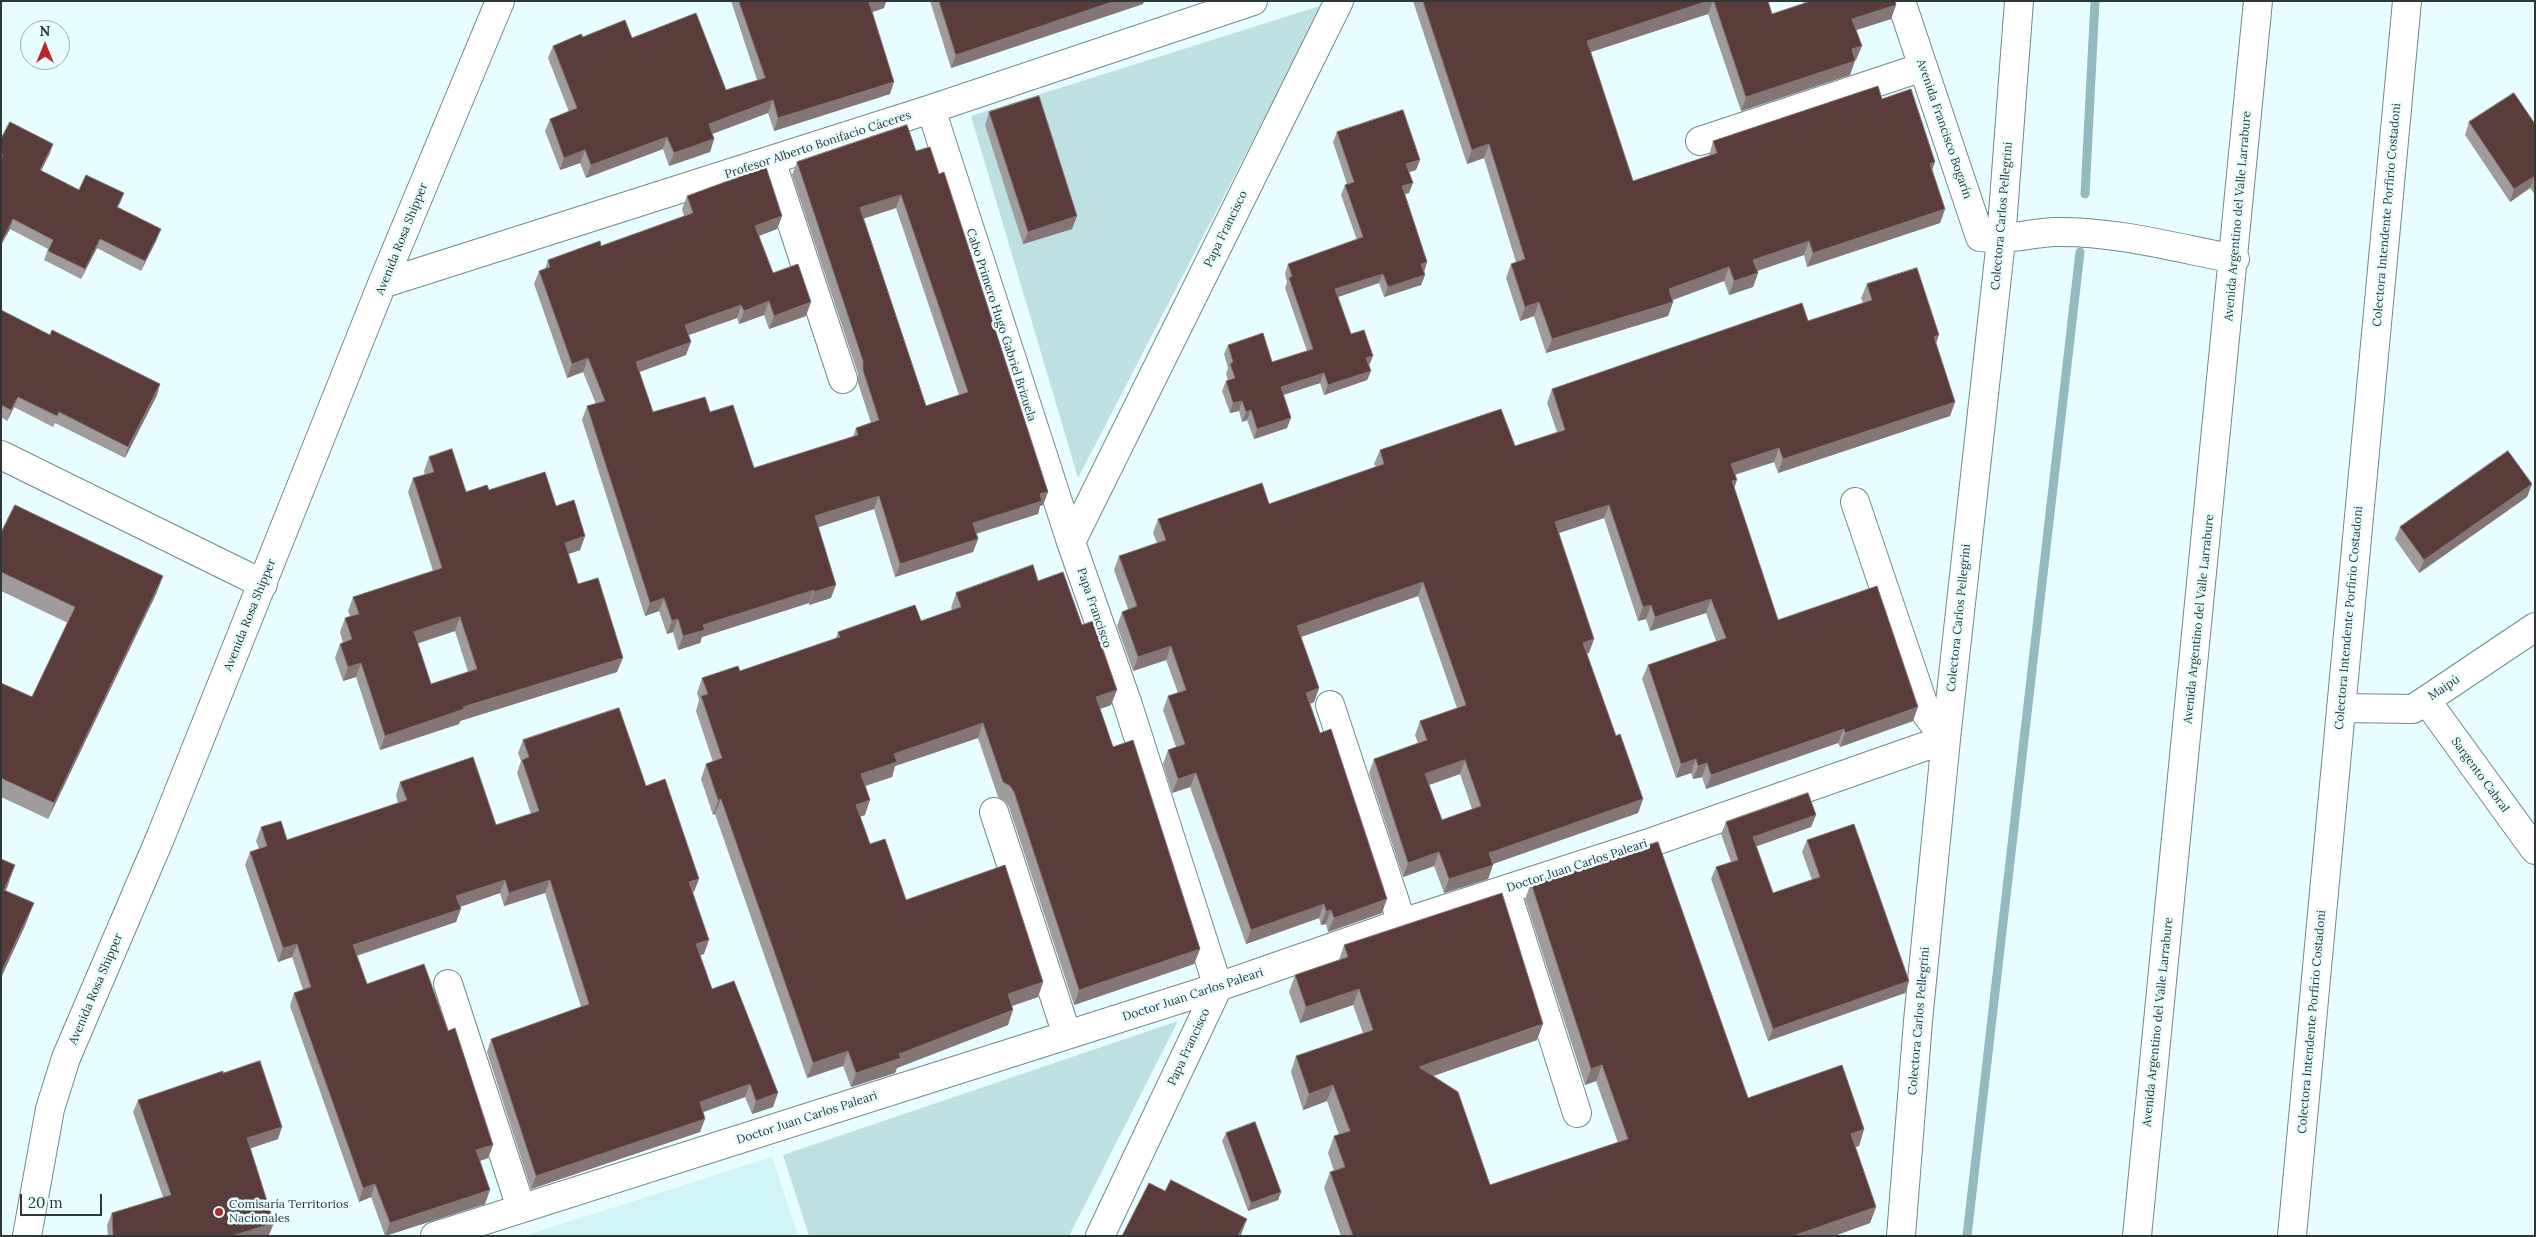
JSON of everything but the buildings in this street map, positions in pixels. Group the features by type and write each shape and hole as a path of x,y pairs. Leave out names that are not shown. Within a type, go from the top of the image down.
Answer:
{"main road":[{"name":"Avenida Rosa Shipper","path":"27,1236 55,1088 161,836 382,284 500,1"},
{"name":"Profesor Alberto Bonifacio Cáceres","path":"382,284 771,160 1253,1"},
{"name":"Papa Francisco","path":"1100,1236 1218,987 1128,705 1071,542 1339,1"},
{"name":"Avenida Francisco Bogarín","path":"1901,1 1980,236 2001,240"},
{"name":"Colectora Carlos Pellegrini","path":"1901,1236 1918,1021 1946,739 2001,240 2020,1"},
{"name":"Avenida Argentino del Valle Larrabure","path":"2137,1236 2235,259 2258,1"},
{"name":"Colectora Intendente Porfirio Costadoni","path":"2292,1236 2407,1"},
{"path":"1700,141 1923,67"},
{"name":"Cabo Primero Hugo Gabriel Brizuela","path":"931,108 1071,542"},
{"path":"771,160 843,379"},
{"path":"2001,240 2056,232 2111,236 2235,259"},
{"path":"1,455 263,584"},
{"path":"1855,502 1927,716 1946,739"},
{"name":"Maipú","path":"2340,708 2413,709 2535,627"},
{"name":"Sargento Cabral","path":"2426,700 2535,850"},
{"path":"1330,705 1402,923"},
{"name":"Doctor Juan Carlos Paleari","path":"434,1236 1218,987 1402,923 1655,841 1946,739"},
{"path":"994,812 1067,1035"},
{"path":"1506,890 1577,1113"},
{"path":"448,984 521,1208"}],"shaded area":[{"path":"1323,5 1078,478 971,116"},
{"path":"1178,1021 1069,1236 809,1236 783,1155"},
{"path":"772,1157 798,1236 524,1236"}],"waterway":[{"path":"2085,194 2095,1"},
{"path":"1967,1236 2080,252"}],"place":[{"name":"Comisaría Territorios Nacionales","path":"219,1212"}]}
